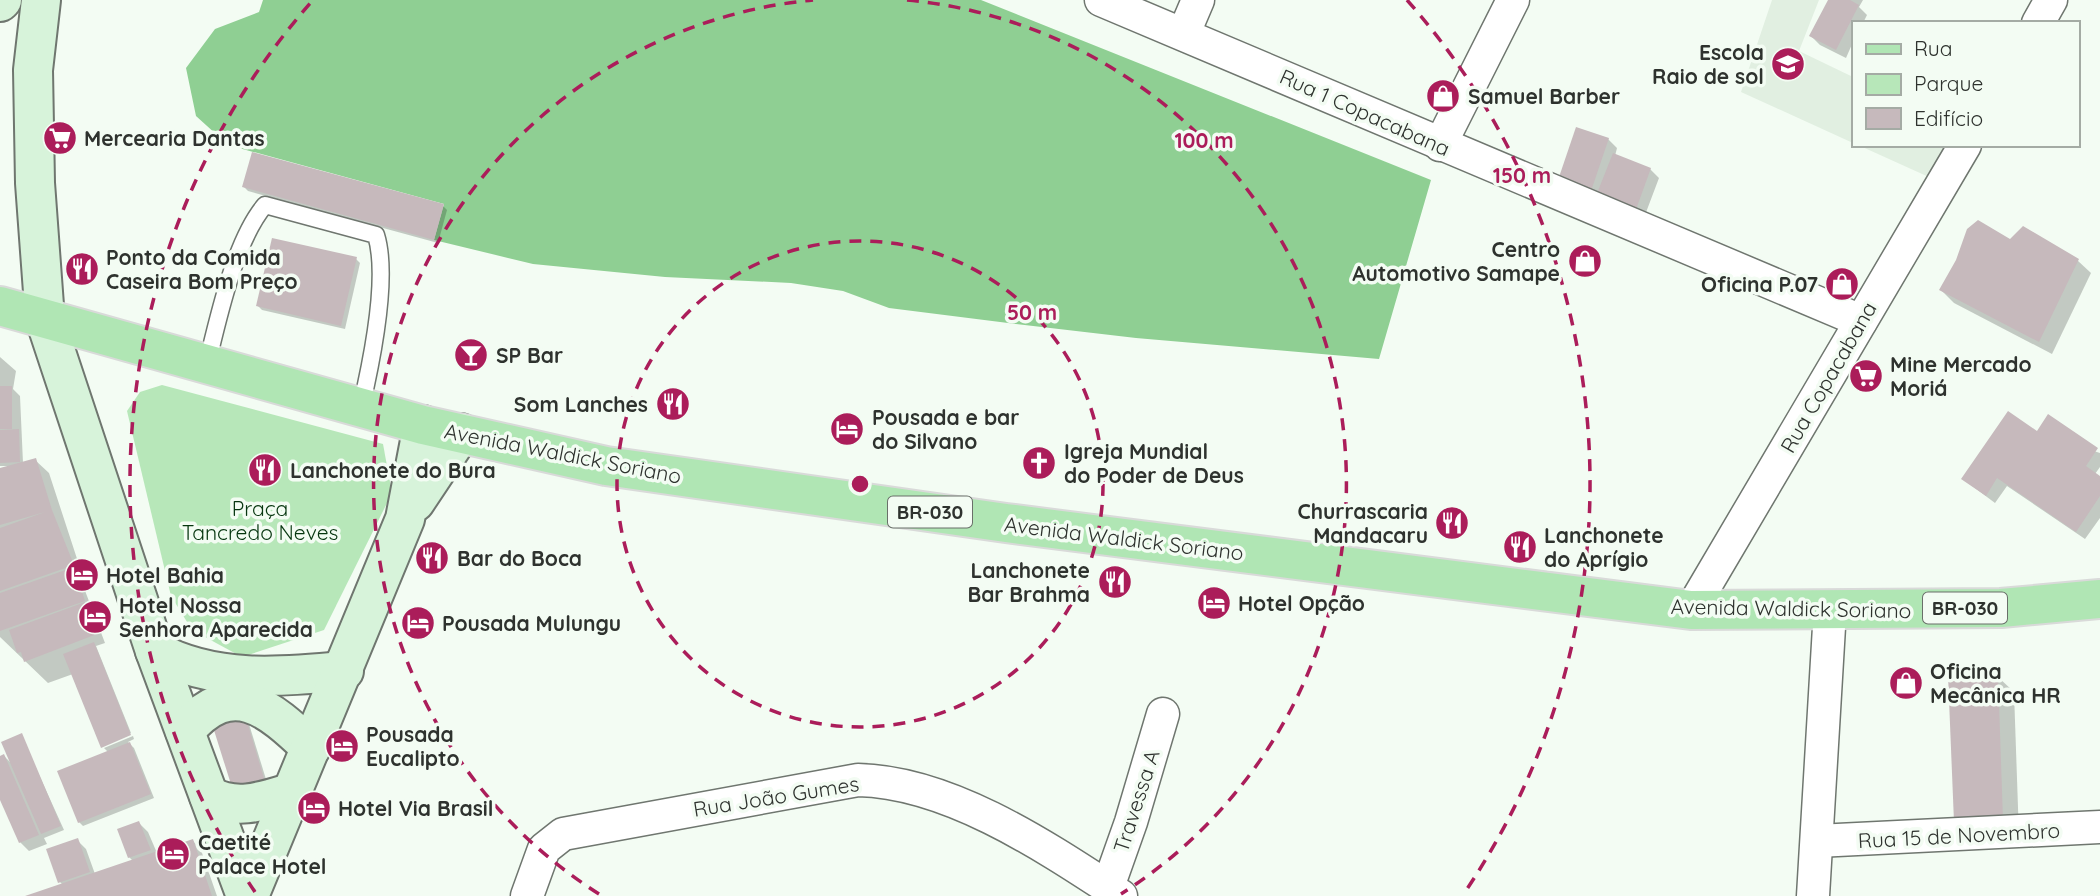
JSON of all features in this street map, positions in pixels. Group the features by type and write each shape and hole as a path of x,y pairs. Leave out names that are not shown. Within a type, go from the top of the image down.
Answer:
{"main road":[{"path":"41,0 33,71 35,183 45,319 155,651 248,896"},
{"name":"Avenida Waldick Soriano","path":"0,306 423,425 649,472 1006,523 1691,610 2001,608 2100,598"},
{"path":"248,896 344,671 405,519 423,425"},
{"path":"405,519 461,433"},
{"path":"155,651 192,668 215,672 264,676 344,671"},
{"path":"185,731 200,713 227,701 259,704 280,718 311,748"},
{"path":"209,796 225,804 241,806 293,792"}],"street":[{"name":"Rua 1 Copacabana","path":"1101,0 1861,321"},
{"path":"1184,33 1198,0"},
{"path":"1440,145 1513,0"},
{"path":"2039,21 2051,0"},
{"name":"Rua Copacabana","path":"1691,610 1964,147"},
{"path":"1813,896 1830,610"},
{"name":"Travessa A","path":"1115,891 1131,822 1163,714"},
{"name":"Rua João Gumes","path":"527,896 544,849 563,834 858,780 886,781 944,798 1034,841 1115,891"},
{"name":"Rua 15 de Novembro","path":"1817,841 2100,827"}],"lane":[{"path":"207,364 223,300 254,217 265,205 282,208 376,235 380,256 375,347 361,407"}],"shaded area":[{"name":"Escola Raio de sol","path":"1772,0 1819,0 1799,51 1852,77 1852,143 1741,92"},
{"path":"1862,147 1945,147 1931,178"}],"green space":[{"path":"263,0 981,0 1431,180 1379,359 1136,338 889,308 843,291 791,283 665,277 533,264 434,240 444,204 228,145 196,116 186,68 215,29 259,12"},
{"name":"Praça Tancredo Neves","path":"162,385 383,444 392,493 324,630 242,657 192,630 171,596 127,411 140,392"}],"building":[{"path":"1828,0 1850,0 1859,5 1836,50 1809,36"},
{"path":"1576,127 1609,138 1590,194 1557,183"},
{"path":"252,152 444,204 434,240 242,187"},
{"path":"1613,153 1651,168 1634,215 1594,201"},
{"path":"1978,220 2010,239 2023,226 2079,259 2039,342 1939,290 1956,260 1967,229"},
{"path":"272,238 357,257 341,326 256,306"},
{"path":"0,386 12,386 12,429 0,429"},
{"path":"2008,411 2037,431 2048,414 2098,448 2086,466 2100,476 2100,496 2076,532 1997,478 1986,496 1961,479"},
{"path":"19,429 20,462 0,463 0,430"},
{"path":"36,458 52,510 74,565 0,591 0,528 45,512 0,525 0,468"},
{"path":"74,567 85,601 0,631 0,593"},
{"path":"85,602 97,634 24,662 21,652 17,653 9,630"},
{"path":"94,642 131,735 101,748 63,654"},
{"path":"1998,674 2003,820 1954,822 1948,675"},
{"path":"246,718 266,785 234,794 213,727"},
{"path":"22,733 61,826 41,834 1,742"},
{"path":"130,742 151,794 78,823 57,771"},
{"path":"4,754 39,835 19,843 0,800 0,756"},
{"path":"139,821 151,850 128,858 117,829"},
{"path":"78,838 90,872 58,883 46,849"},
{"name":"Caetité Palace Hotel","path":"193,839 212,896 25,896"}],"place":[{"name":"Escola Raio de sol","path":"1788,64"},
{"name":"Samuel Barber","path":"1443,96"},
{"name":"Mercearia Dantas","path":"60,138"},
{"name":"Centro Automotivo Samape","path":"1585,261"},
{"name":"Ponto da Comida Caseira Bom Preço","path":"82,269"},
{"name":"Oficina P.07","path":"1842,284"},
{"name":"SP Bar","path":"471,355"},
{"name":"Mine Mercado Moriá","path":"1866,376"},
{"name":"Som Lanches","path":"673,404"},
{"name":"Pousada e bar do Silvano","path":"847,429"},
{"name":"Igreja Mundial do Poder de Deus","path":"1039,463"},
{"name":"Lanchonete do Bura","path":"265,470"},
{"name":"Churrascaria Mandacaru","path":"1452,523"},
{"name":"Lanchonete do Aprígio","path":"1520,547"},
{"name":"Bar do Boca","path":"432,558"},
{"name":"Hotel Bahia","path":"82,575"},
{"name":"Lanchonete Bar Brahma","path":"1115,582"},
{"name":"Hotel Opção","path":"1214,603"},
{"name":"Hotel Nossa Senhora Aparecida","path":"95,617"},
{"name":"Pousada Mulungu","path":"418,623"},
{"name":"Oficina Mecânica HR","path":"1906,683"},
{"name":"Pousada Eucalipto","path":"342,746"},
{"name":"Hotel Via Brasil","path":"314,808"},
{"name":"Caetité Palace Hotel","path":"173,854"}]}
